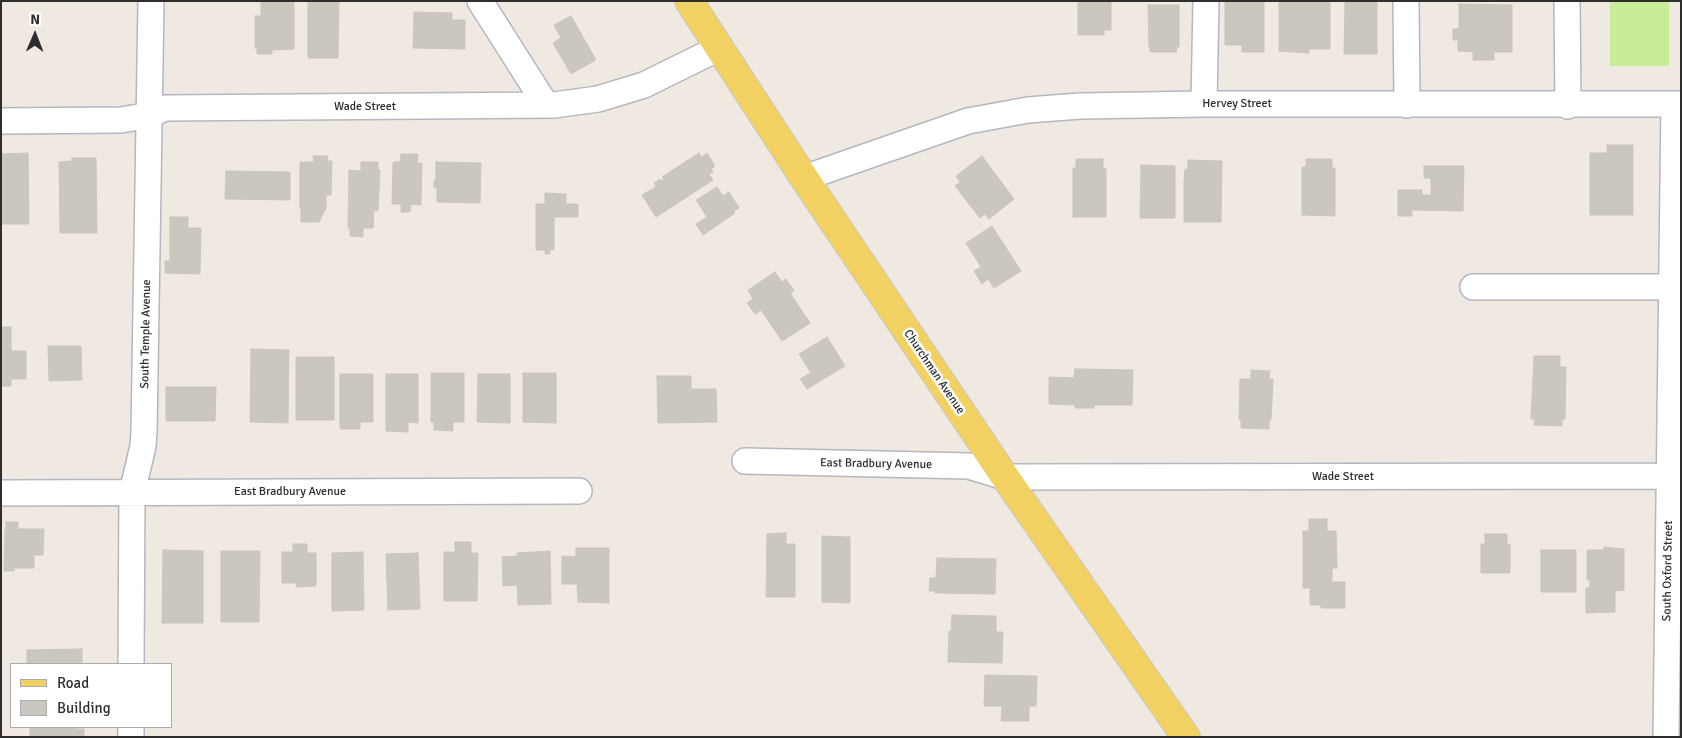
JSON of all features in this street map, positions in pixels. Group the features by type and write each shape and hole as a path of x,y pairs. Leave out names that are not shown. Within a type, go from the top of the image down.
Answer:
{"main road":[{"name":"Churchman Avenue","path":"689,1 804,178 1005,477 1186,737"}],"street":[{"name":"South Temple Avenue","path":"131,663 132,493 144,446 150,115 150,1"},
{"path":"480,1 546,105"},
{"path":"1204,104 1206,1"},
{"path":"1406,1 1407,105"},
{"path":"1567,1 1568,106"},
{"name":"Wade Street","path":"1,121 121,120 150,115 165,108 546,105 598,99 644,85 719,48"},
{"name":"Hervey Street","path":"804,178 968,121 1028,110 1080,106 1204,104 1568,106 1677,104"},
{"name":"South Oxford Street","path":"1666,737 1675,476 1677,104"},
{"path":"1473,287 1676,287"},
{"name":"East Bradbury Avenue","path":"745,461 969,466 1005,477"},
{"name":"Wade Street","path":"1005,477 1675,476"},
{"name":"East Bradbury Avenue","path":"1,493 579,491"}],"green space":[{"path":"1610,1 1669,1 1669,66 1610,66"}],"building":[{"path":"261,1 294,1 294,49 272,50 272,54 257,54 257,48 255,48 255,16 261,16"},
{"path":"308,1 339,1 338,58 308,58"},
{"path":"1078,1 1111,1 1111,30 1104,30 1104,35 1078,35"},
{"path":"1225,1 1264,1 1264,52 1242,52 1242,45 1225,45"},
{"path":"1279,1 1330,1 1330,49 1309,49 1309,53 1279,51"},
{"path":"1345,1 1377,1 1377,54 1344,54"},
{"path":"1459,4 1512,5 1512,52 1494,52 1494,60 1473,60 1473,52 1458,51 1458,40 1453,40 1453,29 1459,29"},
{"path":"1148,5 1179,5 1179,47 1176,47 1177,52 1150,52"},
{"path":"414,12 452,13 452,20 465,20 465,49 413,48"},
{"path":"571,16 596,60 571,74 553,43 561,38 554,25"},
{"path":"1607,145 1633,145 1633,215 1590,215 1590,153 1607,153"},
{"path":"28,153 29,224 1,224 1,154"},
{"path":"699,153 701,157 707,153 715,166 711,169 713,172 709,174 713,180 656,217 642,195 656,187 654,183 660,179 662,181 664,179 662,177"},
{"path":"401,154 418,154 417,163 422,163 421,205 411,204 410,212 401,212 401,204 392,204 393,162 400,162"},
{"path":"313,156 328,156 327,161 332,161 331,195 326,195 326,208 319,222 301,222 300,162 314,162"},
{"path":"982,156 1014,199 989,219 985,214 980,218 955,186 960,182 956,176"},
{"path":"72,158 96,158 97,233 60,233 59,162 72,161"},
{"path":"1076,159 1103,159 1103,168 1106,169 1106,217 1073,217 1073,168 1076,168"},
{"path":"1306,159 1332,159 1332,168 1335,168 1335,216 1302,215 1302,167 1306,167"},
{"path":"1188,160 1222,161 1221,222 1184,222 1184,183 1185,169 1188,169"},
{"path":"361,162 378,162 378,170 380,170 378,211 374,210 373,228 363,228 363,237 350,236 350,228 348,228 349,170 361,171"},
{"path":"436,162 481,163 480,203 437,202 437,188 434,188"},
{"path":"1141,165 1175,166 1175,218 1140,218"},
{"path":"1424,166 1464,166 1463,211 1412,210 1412,216 1398,216 1398,190 1422,190 1422,195 1431,195 1431,178 1424,178"},
{"path":"226,171 290,172 290,200 225,199"},
{"path":"717,187 723,196 729,192 739,208 734,211 735,213 703,235 696,224 707,217 696,200"},
{"path":"545,193 566,194 566,204 578,204 578,217 554,217 554,250 550,249 550,254 545,254 545,250 536,250 536,204 545,204"},
{"path":"170,217 188,217 188,228 201,228 200,274 165,273 165,261 170,261"},
{"path":"992,226 1021,271 994,288 988,279 982,284 974,271 981,267 966,243"},
{"path":"775,272 782,282 786,279 794,291 790,293 810,323 782,341 761,310 755,314 747,303 753,299 748,290"},
{"path":"1,327 11,327 11,351 26,351 26,379 11,379 11,386 1,386"},
{"path":"827,337 845,366 807,389 800,379 811,373 799,354"},
{"path":"48,346 81,346 82,380 49,381"},
{"path":"251,349 289,350 288,423 250,422"},
{"path":"1534,356 1560,356 1560,367 1566,367 1565,419 1562,419 1562,426 1534,425 1535,419 1531,419"},
{"path":"296,357 334,357 334,420 296,420"},
{"path":"1075,369 1133,370 1132,405 1094,405 1094,408 1075,408 1075,405 1049,404 1049,377 1074,378"},
{"path":"1251,370 1270,371 1269,379 1273,379 1269,429 1241,428 1241,420 1239,419 1240,379 1251,379"},
{"path":"431,373 464,373 464,422 453,422 453,431 434,430 434,422 431,422"},
{"path":"523,373 556,373 556,423 523,422"},
{"path":"340,374 373,374 373,422 360,422 360,429 340,429"},
{"path":"386,374 418,374 418,423 408,422 408,432 386,431"},
{"path":"478,374 510,374 510,423 477,422"},
{"path":"657,376 691,376 691,389 716,389 717,422 658,423"},
{"path":"166,387 216,387 215,421 166,421"},
{"path":"1309,519 1327,519 1327,531 1336,531 1337,568 1332,568 1332,582 1345,582 1345,608 1321,608 1321,605 1310,605 1310,588 1303,588 1303,531 1309,531"},
{"path":"6,522 18,522 18,529 44,529 43,555 34,555 34,568 14,568 14,571 4,571"},
{"path":"786,533 786,544 795,544 795,597 766,597 767,534"},
{"path":"1485,534 1507,534 1507,544 1510,544 1510,573 1481,573 1481,544 1485,544"},
{"path":"822,536 850,537 850,603 822,602"},
{"path":"455,542 471,542 471,553 478,553 477,601 444,601 444,552 455,552"},
{"path":"293,544 307,544 307,553 316,553 316,586 296,587 297,583 282,583 282,552 293,552"},
{"path":"1604,547 1624,549 1624,590 1615,591 1615,612 1586,613 1586,588 1590,588 1590,580 1587,580 1587,550 1604,550"},
{"path":"576,548 609,548 609,603 578,602 577,584 562,584 562,556 576,557"},
{"path":"163,550 203,551 203,623 162,623"},
{"path":"1541,550 1576,550 1576,592 1541,592"},
{"path":"221,551 260,551 259,622 221,622"},
{"path":"550,551 551,604 518,605 517,585 503,586 502,557 518,556 517,553"},
{"path":"363,552 364,610 332,611 332,553"},
{"path":"418,553 420,609 388,610 386,554"},
{"path":"937,558 996,559 995,594 935,593 935,591 929,591 930,578 936,578"},
{"path":"952,615 996,616 996,632 1003,632 1002,663 948,662 949,631 951,631"},
{"path":"82,649 82,663 27,663 27,650"},
{"path":"985,675 1037,676 1036,706 1029,706 1029,721 1001,721 1002,706 984,706"},
{"path":"30,728 84,729 84,737 30,737"}]}
